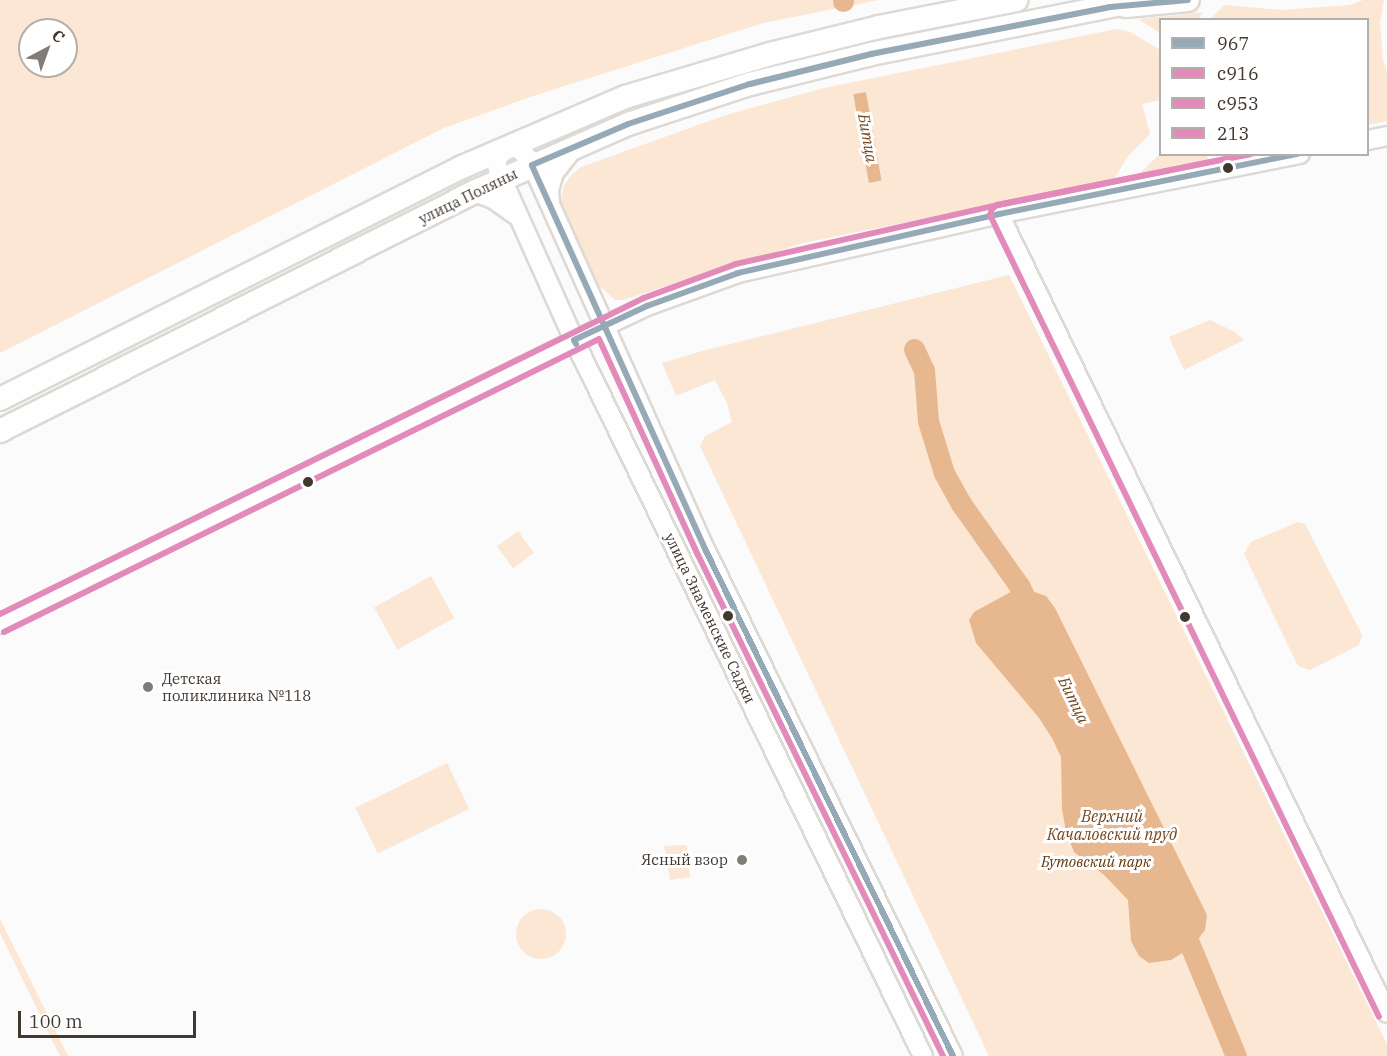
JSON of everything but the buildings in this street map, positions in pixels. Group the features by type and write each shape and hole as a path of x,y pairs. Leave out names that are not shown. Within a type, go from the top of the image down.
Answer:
{"main road":[{"name":"улица Поляны","path":"0,399 508,146 625,97 770,54 879,27 1016,0"},
{"name":"улица Поляны","path":"0,431 474,192 628,124 750,84 871,54 1142,0"},
{"path":"1110,7 1188,0"}],"street":[{"path":"1369,140 1387,136"},
{"path":"501,179 496,160 508,146 520,150 532,165"},
{"path":"551,210 549,190 554,173 575,147"},
{"path":"0,624 647,306 738,273 999,214 1290,156"},
{"name":"улица Знаменские Садки","path":"532,165 603,327 706,551 953,1056"},
{"name":"улица Знаменские Садки","path":"501,179 574,340 923,1056"},
{"path":"474,192 494,199 520,218"},
{"path":"999,214 1387,1013"},
{"path":"771,745 781,742 791,745 810,764"}],"green space":[{"path":"0,0 879,0 763,23 536,95 444,128 0,353"},
{"path":"1363,0 1384,0 1380,23 1383,59 1387,73 1387,121 1369,125 1369,18 1212,18 1224,5 1282,10 1350,5"},
{"path":"1203,12 1200,18 1159,18 1159,32 1138,19"},
{"path":"1117,29 1130,32 1159,49 1159,100 1142,104 1150,134 1128,156 1113,181 803,243 623,300 615,300 592,279 559,207 564,186 571,175 581,167 726,115 824,88","holes":["866,93 882,181 869,183 853,95"]},
{"path":"1159,155 1207,156 1208,161 1138,175"},
{"name":"Бутовский парк","path":"1009,275 1387,1044 1387,1056 989,1056 700,446 705,436 732,422 727,403 715,380 676,396 662,363"},
{"path":"1210,320 1235,332 1244,340 1184,370 1169,337"},
{"path":"1298,522 1305,524 1362,635 1359,645 1310,670 1298,666 1244,554 1251,542"},
{"path":"518,531 534,553 513,568 497,546"},
{"path":"431,576 454,618 397,649 374,608"},
{"path":"447,763 469,809 378,854 355,808"},
{"path":"687,845 690,877 670,880 664,846"},
{"path":"536,909 546,909 559,916 566,929 566,939 559,952 546,959 536,959 527,955 520,948 516,939 516,929 520,920 527,913"},
{"path":"0,919 68,1056 60,1056 0,933"}],"water":[{"path":"866,92 882,181 869,183 853,94"},
{"name":"Верхний Качаловский пруд","path":"1020,587 1046,596 1055,608 1207,915 1205,930 1192,947 1171,960 1149,963 1139,956 1131,941 1128,900 1104,875 1074,852 1066,832 1062,809 1061,757 1039,718 976,643 969,620 974,612"}],"waterway":[{"name":"Битца","path":"914,349 924,370 928,421 944,473 962,505 1020,587 1032,612"},
{"name":"Битца","path":"1180,921 1236,1056"}],"transit line":[{"name":"967","path":"953,1056 706,551 532,165 628,124 750,84 871,54 1110,7 1188,0"},
{"name":"с953","path":"0,614 644,298 736,264 997,205 1241,156"},
{"name":"213","path":"1241,156 997,205 992,209 990,215 1379,1017"},
{"name":"967","path":"576,344 574,340 647,306 738,273 999,214 1287,156"},
{"name":"с916","path":"4,632 599,339 698,555 943,1056"}],"place":[{"name":"Детская поликлиника №118","path":"148,687"},
{"name":"Ясный взор","path":"742,860"}]}
